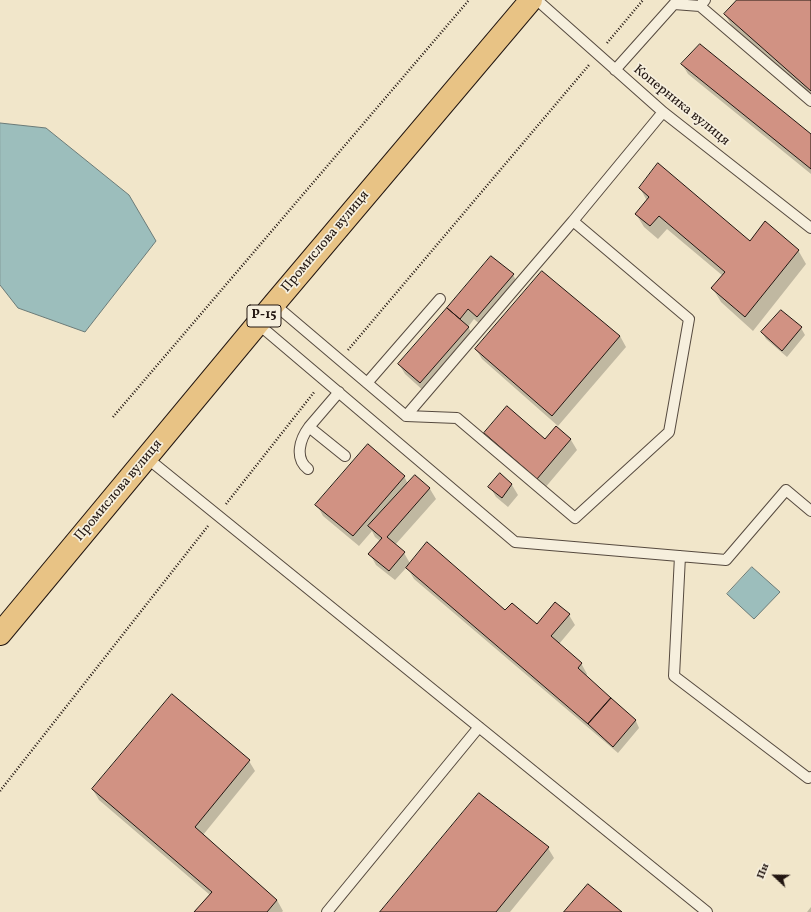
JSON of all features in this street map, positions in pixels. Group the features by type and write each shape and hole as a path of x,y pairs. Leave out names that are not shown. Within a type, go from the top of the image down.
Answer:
{"main road":[{"name":"Промислова вулиця","path":"0,634 274,304 531,0"}],"lane":[{"name":"Коперника вулиця","path":"537,0 663,112 811,228"},
{"path":"615,70 674,4 703,3 811,101"},
{"path":"406,416 573,221 663,112"},
{"path":"274,304 406,416 457,418 575,518 669,432 689,319 573,221"},
{"path":"367,383 440,299"},
{"path":"258,324 515,542 726,560 786,490 811,511"},
{"path":"308,469 302,465 299,450 303,435 339,392"},
{"path":"309,427 345,456"},
{"path":"147,458 708,912"},
{"path":"680,556 674,676 808,778 811,777"},
{"path":"328,912 479,727"}],"path":[{"path":"113,416 469,0"},
{"path":"598,54 643,0"}],"water":[{"path":"0,123 46,128 129,195 156,241 85,332 18,308 0,285"},
{"path":"752,567 780,592 754,619 727,594"}],"building":[{"path":"737,0 811,0 811,91 724,14"},
{"path":"700,44 811,134 811,169 681,64"},
{"path":"658,163 750,241 765,221 799,250 745,317 711,288 725,272 659,216 650,226 635,214 649,197 639,188"},
{"path":"491,256 514,274 477,317 468,309 460,319 447,308"},
{"path":"542,271 620,336 552,416 475,349"},
{"path":"447,308 469,327 420,383 398,364"},
{"path":"781,310 802,327 782,351 761,332"},
{"path":"507,406 545,439 556,426 571,439 537,479 484,433"},
{"path":"368,444 405,476 353,536 315,505"},
{"path":"500,473 512,484 502,498 488,487"},
{"path":"415,475 430,488 387,537 405,552 389,571 368,554 382,538 368,526"},
{"path":"427,542 505,610 512,603 537,624 555,602 570,614 551,636 582,663 578,668 611,698 588,724 406,568"},
{"path":"172,694 250,760 195,827 277,900 267,912 194,912 212,892 92,789"},
{"path":"611,698 636,720 613,747 588,724"},
{"path":"479,793 549,847 496,912 380,912"},
{"path":"588,884 622,912 564,912"}]}
